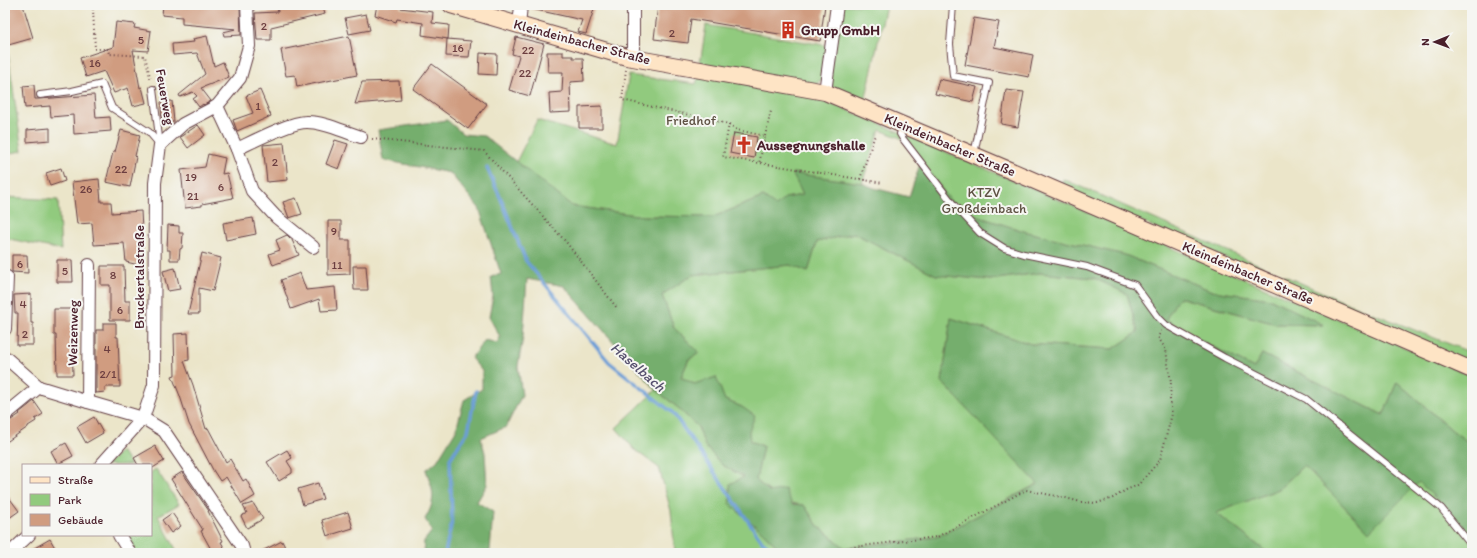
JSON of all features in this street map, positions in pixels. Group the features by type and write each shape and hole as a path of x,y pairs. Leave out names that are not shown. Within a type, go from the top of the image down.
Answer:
{"street":[{"path":"160,145 183,124 217,106 240,78 249,46 247,5"},
{"name":"Kleindeinbacher Straße","path":"451,5 630,58 825,92 1472,370"},
{"path":"520,26 522,5"},
{"path":"630,58 633,5"},
{"path":"825,92 837,5"},
{"path":"217,106 237,149 252,191 276,217 313,247"},
{"path":"237,149 296,123 307,122 320,124 361,137"},
{"name":"Bruckertalstraße","path":"143,418 154,385 155,183 160,145"},
{"name":"Weizenweg","path":"88,402 89,265"},
{"path":"5,329 7,277"},
{"path":"5,357 38,386 143,418 164,431 242,546 244,553"},
{"path":"5,415 38,386"},
{"path":"102,464 143,418"},
{"path":"5,547 10,553 28,536"},
{"path":"121,536 130,553"}],"lane":[{"path":"953,5 950,44 952,76 989,83 974,155"},
{"path":"40,95 72,91 102,84 112,108 149,132 160,145"},
{"name":"Feuerweg","path":"153,89 160,145"},
{"path":"903,125 900,134 903,139 952,204 980,233 1004,248 1024,254 1087,267 1135,285 1164,324 1225,358 1306,399 1441,508 1472,546"}],"path":[{"name":"Feuerweg","path":"92,5 95,49 108,49 109,54 145,56 153,89"},
{"path":"630,58 622,100 729,124 737,130 765,136"},
{"path":"760,164 771,111"},
{"path":"729,124 723,157 883,183"},
{"path":"860,179 875,135"},
{"path":"361,137 484,151 566,242 617,308"},
{"path":"841,553 845,548 938,537 1026,490 1081,502 1097,503 1113,498 1138,485 1160,460 1172,414 1170,400 1171,382 1166,350 1158,337 1164,324"}],"green space":[{"path":"840,5 886,5 865,102 833,93 833,86 828,83"},
{"path":"706,25 830,46 822,79 815,85 700,64"},
{"path":"8,53 22,151 5,154 5,54"},
{"path":"699,74 817,97 1472,376 1472,445 1453,431 1397,382 1383,415 1262,354 1254,368 1184,332 1166,319 1178,297 1276,324 1323,325 1271,299 1212,291 1125,255 1027,232 976,216 953,204 903,139 880,130 862,183 793,173 803,195 785,198 776,207 763,197 713,217 643,216 572,206 516,162 537,120 617,144 629,75 696,84"},
{"path":"447,120 463,134 484,136 572,206 643,216 713,217 763,197 776,206 785,198 803,195 792,173 862,183 874,188 909,197 921,161 953,204 976,216 1027,232 1125,255 1212,291 1271,299 1324,325 1276,324 1179,297 1166,319 1184,332 1254,368 1262,354 1383,415 1397,382 1453,431 1472,445 1472,536 1465,527 1419,482 1369,532 1304,465 1279,489 1216,513 1268,553 784,553 758,528 730,505 730,484 744,477 722,465 705,446 698,427 656,390 564,286 527,279 523,337 518,366 522,395 506,427 481,438 485,453 487,485 477,502 493,512 490,551 485,553 423,553 424,541 432,531 425,519 431,506 433,494 426,470 437,461 456,430 464,400 482,389 482,371 471,358 485,340 497,343 500,337 489,317 493,296 491,277 501,274 479,208 450,173 383,160 378,130","holes":["854,233 936,275 990,280 1039,273 1094,278 1127,294 1138,332 1113,349 1031,344 951,318 942,382 1038,484 937,537 845,548 818,526 804,505 792,504 785,489 769,492 756,480 763,446 750,441 749,431 755,416 742,407 725,400 716,377 694,384 681,377 689,359 700,353 674,328 662,295 692,275 790,265 808,272 817,242"]},
{"path":"1063,179 1342,301 1472,353 1472,364 1061,187"},
{"path":"5,197 58,200 61,250 5,238"},
{"path":"854,233 936,275 990,280 1039,273 1094,278 1127,294 1138,332 1113,349 1031,344 951,318 942,382 1039,483 937,537 845,548 818,526 804,505 790,502 778,497 756,480 763,446 750,441 742,407 725,400 681,377 689,359 700,353 674,328 662,295 692,275 790,265 808,272 817,242"},
{"path":"656,390 698,427 705,446 722,465 744,477 758,528 784,553 675,553 671,511 659,468 635,450 616,428"},
{"path":"121,451 130,464 107,464"},
{"path":"1304,465 1369,532 1419,482 1465,527 1472,536 1472,553 1268,553 1216,513 1279,489"},
{"path":"156,469 179,504 158,516 178,553 133,553 124,536 152,536 152,471"}],"building":[{"path":"5,5 23,5 33,38 5,46"},
{"path":"163,5 240,6 241,35 224,36 223,32 236,29 182,24 182,17 162,15"},
{"path":"277,5 322,5 325,14 271,27 271,40 257,40 255,13 278,12"},
{"path":"377,5 401,5 400,8 433,12 432,23 449,25 448,39 422,35 423,23 397,19 396,22 375,15"},
{"path":"532,5 579,5 594,9 586,34 578,32 582,20 532,9"},
{"name":"Grupp GmbH","path":"658,5 825,5 820,41 691,19 688,43 654,39"},
{"path":"366,14 370,30 349,34 345,18"},
{"path":"974,18 999,22 994,47 1033,55 1029,77 965,65"},
{"path":"116,22 135,24 134,28 151,31 148,51 133,50 140,88 142,87 146,103 133,106 128,88 114,93 104,71 86,77 80,58 113,47"},
{"path":"207,36 214,66 223,62 229,77 201,88 211,101 199,107 193,99 197,96 193,92 180,97 179,95 205,74 197,53 173,55 172,44 194,42 193,39"},
{"path":"349,36 357,75 297,87 295,75 286,76 281,50"},
{"path":"516,37 544,44 530,96 509,90 519,56 512,54"},
{"path":"447,39 471,41 469,57 446,56"},
{"path":"547,52 563,52 563,56 583,58 584,81 570,82 571,112 550,113 549,93 562,92 563,72 548,72"},
{"path":"480,53 497,54 496,75 479,74"},
{"path":"432,64 487,104 468,129 413,89"},
{"path":"939,79 977,87 973,102 935,94"},
{"path":"399,81 401,100 355,104 362,82"},
{"path":"34,85 35,99 94,95 96,118 110,117 111,131 74,134 73,115 51,117 50,106 25,108 23,86"},
{"path":"260,90 271,116 237,131 233,120 253,113 246,96"},
{"path":"1006,90 1024,92 1018,127 1001,124"},
{"path":"172,101 174,122 162,122 161,102"},
{"path":"602,106 602,128 579,128 579,107"},
{"path":"198,125 205,135 188,148 180,137"},
{"path":"50,128 50,140 27,142 27,130"},
{"path":"121,130 140,135 130,187 106,182 113,152 115,152"},
{"name":"Aussegnungshalle","path":"734,133 757,137 754,158 730,153"},
{"path":"335,140 348,144 339,169 326,164"},
{"path":"284,143 288,180 267,182 263,145"},
{"path":"208,154 225,158 222,174 227,173 233,198 202,204 202,206 185,208 181,170 205,167"},
{"path":"61,168 65,181 50,186 46,173"},
{"path":"99,179 101,202 111,202 112,213 141,211 143,248 139,265 126,262 124,243 94,245 92,223 77,224 72,182"},
{"path":"296,198 302,214 289,218 283,202"},
{"path":"253,218 256,234 226,240 223,223"},
{"path":"328,221 341,221 341,240 350,240 350,274 328,275"},
{"path":"168,225 179,226 179,233 183,233 182,248 180,249 179,260 170,260 170,250 167,250"},
{"path":"287,235 292,240 299,255 273,265 269,254 280,250 276,240"},
{"path":"202,253 221,258 213,291 199,288 199,314 188,314"},
{"path":"12,255 27,255 28,273 12,272"},
{"path":"57,260 72,260 73,282 57,282"},
{"path":"101,266 124,266 125,301 130,301 130,320 110,320 110,285 101,285"},
{"path":"353,266 366,266 368,290 354,290"},
{"path":"175,268 180,289 168,291 163,271"},
{"path":"300,273 306,290 335,287 337,310 321,311 319,299 291,309 281,280"},
{"path":"31,294 33,345 17,345 18,313 15,313 14,295"},
{"path":"54,309 71,309 73,375 57,375"},
{"path":"103,323 116,323 120,387 105,387 105,392 96,393 96,330 103,330"},
{"path":"188,333 189,360 184,361 206,429 208,428 226,462 230,459 243,481 246,479 255,496 242,504 226,477 220,481 213,470 189,424 172,376 175,375 174,334"},
{"path":"34,401 43,414 35,419 36,421 5,443 5,424 20,414 19,413"},
{"path":"94,417 103,433 86,443 77,427"},
{"path":"66,443 73,456 58,464 51,451"},
{"path":"155,446 164,461 152,468 152,464 137,464 134,458"},
{"path":"287,450 292,458 287,461 292,469 292,473 279,481 267,462"},
{"path":"182,472 209,511 227,553 213,553 201,531 203,530 171,479"},
{"path":"318,483 323,499 303,505 298,489"},
{"path":"5,492 19,511 5,521"},
{"path":"253,503 263,519 247,528 241,516 247,513 243,506"},
{"path":"348,512 353,528 327,536 322,520"},
{"path":"172,513 181,526 171,533 162,520"},
{"path":"50,539 58,553 26,553"},
{"path":"282,541 288,553 258,553"}],"waterway":[{"name":"Haselbach","path":"487,168 526,261 609,362 673,413 762,541 777,553"},
{"path":"445,553 452,521 450,459 468,431 476,391"}],"place":[{"name":"Grupp GmbH","path":"788,30"},
{"name":"Aussegnungshalle","path":"744,145"}],"park label":[{"name":"Friedhof","path":"691,120"},
{"name":"KTZV Großdeinbach","path":"984,200"}]}
